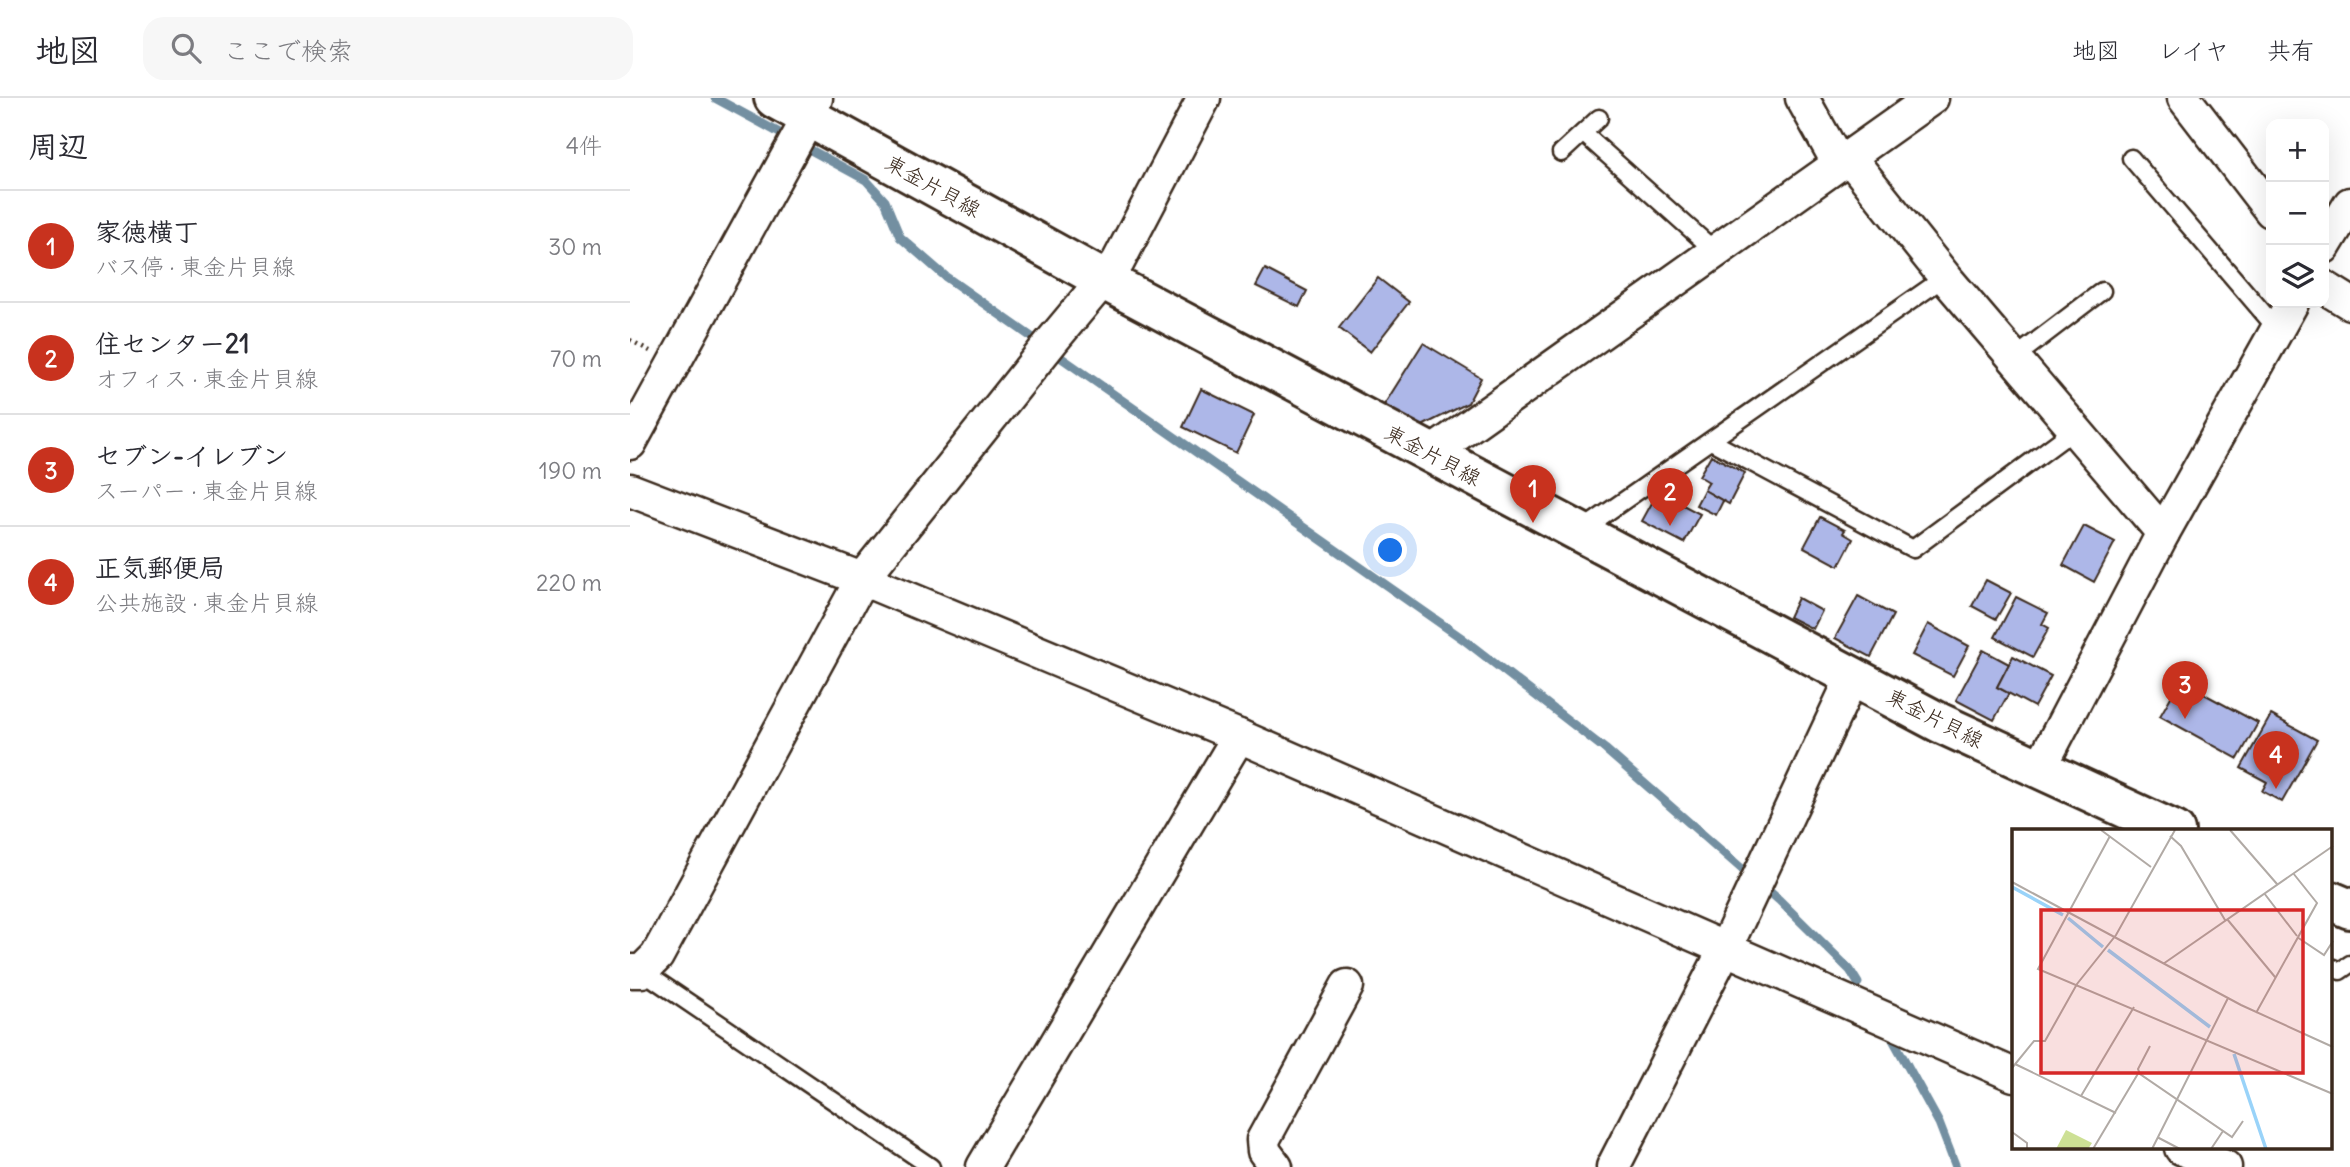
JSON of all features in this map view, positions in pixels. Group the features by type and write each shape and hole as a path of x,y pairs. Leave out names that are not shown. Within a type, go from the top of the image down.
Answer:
{"main road":[{"name":"東金片貝線","path":"774,98 804,125 1104,280 1940,723 2171,829"},
{"path":"2332,901 2350,909"}],"street":[{"path":"636,971 657,956 862,579 1118,262 1204,98"},
{"path":"1802,98 1844,160 2163,533"},
{"path":"1430,454 1932,98"},
{"path":"2184,98 2266,205"},
{"path":"630,443 804,125"},
{"path":"2325,245 2350,204"},
{"path":"2329,290 2350,303"},
{"path":"2039,770 2163,533 2284,316"},
{"path":"630,490 862,579 1239,736 2012,1074"},
{"path":"1613,1167 1725,948 1853,676"},
{"path":"983,1167 1239,736"},
{"path":"1270,1165 1264,1151 1264,1140 1347,986"},
{"path":"2186,1150 2225,1167"}],"lane":[{"path":"1562,153 1599,118"},
{"path":"1583,133 1714,251"},
{"path":"2131,158 2284,316"},
{"path":"1579,532 1945,277"},
{"path":"2014,358 2102,291"},
{"path":"1711,442 1913,549 2074,430"},
{"path":"2332,967 2340,971 2350,964"},
{"path":"636,971 931,1167"}],"building":[{"path":"1265,269 1307,291 1299,307 1256,286"},
{"path":"1378,278 1409,302 1370,352 1339,328"},
{"path":"1423,343 1481,378 1468,403 1420,427 1384,405"},
{"path":"1201,389 1254,415 1236,453 1183,427"},
{"path":"1711,455 1745,473 1729,504 1704,490 1709,482 1699,476"},
{"path":"1704,490 1723,501 1716,515 1696,505"},
{"path":"1658,492 1700,514 1684,543 1642,521"},
{"path":"1820,517 1845,530 1843,533 1853,539 1839,566 1804,547"},
{"path":"2084,526 2115,542 2094,582 2063,565"},
{"path":"1986,580 2011,593 1996,619 1972,606"},
{"path":"1858,596 1893,615 1871,657 1835,638"},
{"path":"2016,597 2048,613 2042,624 2049,628 2033,657 1995,637"},
{"path":"1798,598 1822,611 1813,629 1789,617"},
{"path":"1928,624 1969,646 1953,676 1912,655"},
{"path":"1983,650 2009,664 1997,687 2009,693 1994,720 1956,700"},
{"path":"2013,656 2051,676 2034,707 1997,687"},
{"path":"2180,681 2258,723 2238,759 2160,716"},
{"path":"2271,715 2317,740 2282,802 2262,791 2267,782 2241,768"}],"waterway":[{"path":"715,98 866,180 885,201 900,237 946,277 1463,639 1605,749 1742,869"},
{"path":"1763,886 1850,970 1858,983"},
{"path":"1890,1034 1939,1123 1956,1167"}],"place":[{"name":"家徳横丁","path":"1533,523"},
{"name":"住センター21","path":"1670,526"},
{"name":"セブン-イレブン","path":"2185,719"},
{"name":"正気郵便局","path":"2276,789"}]}
